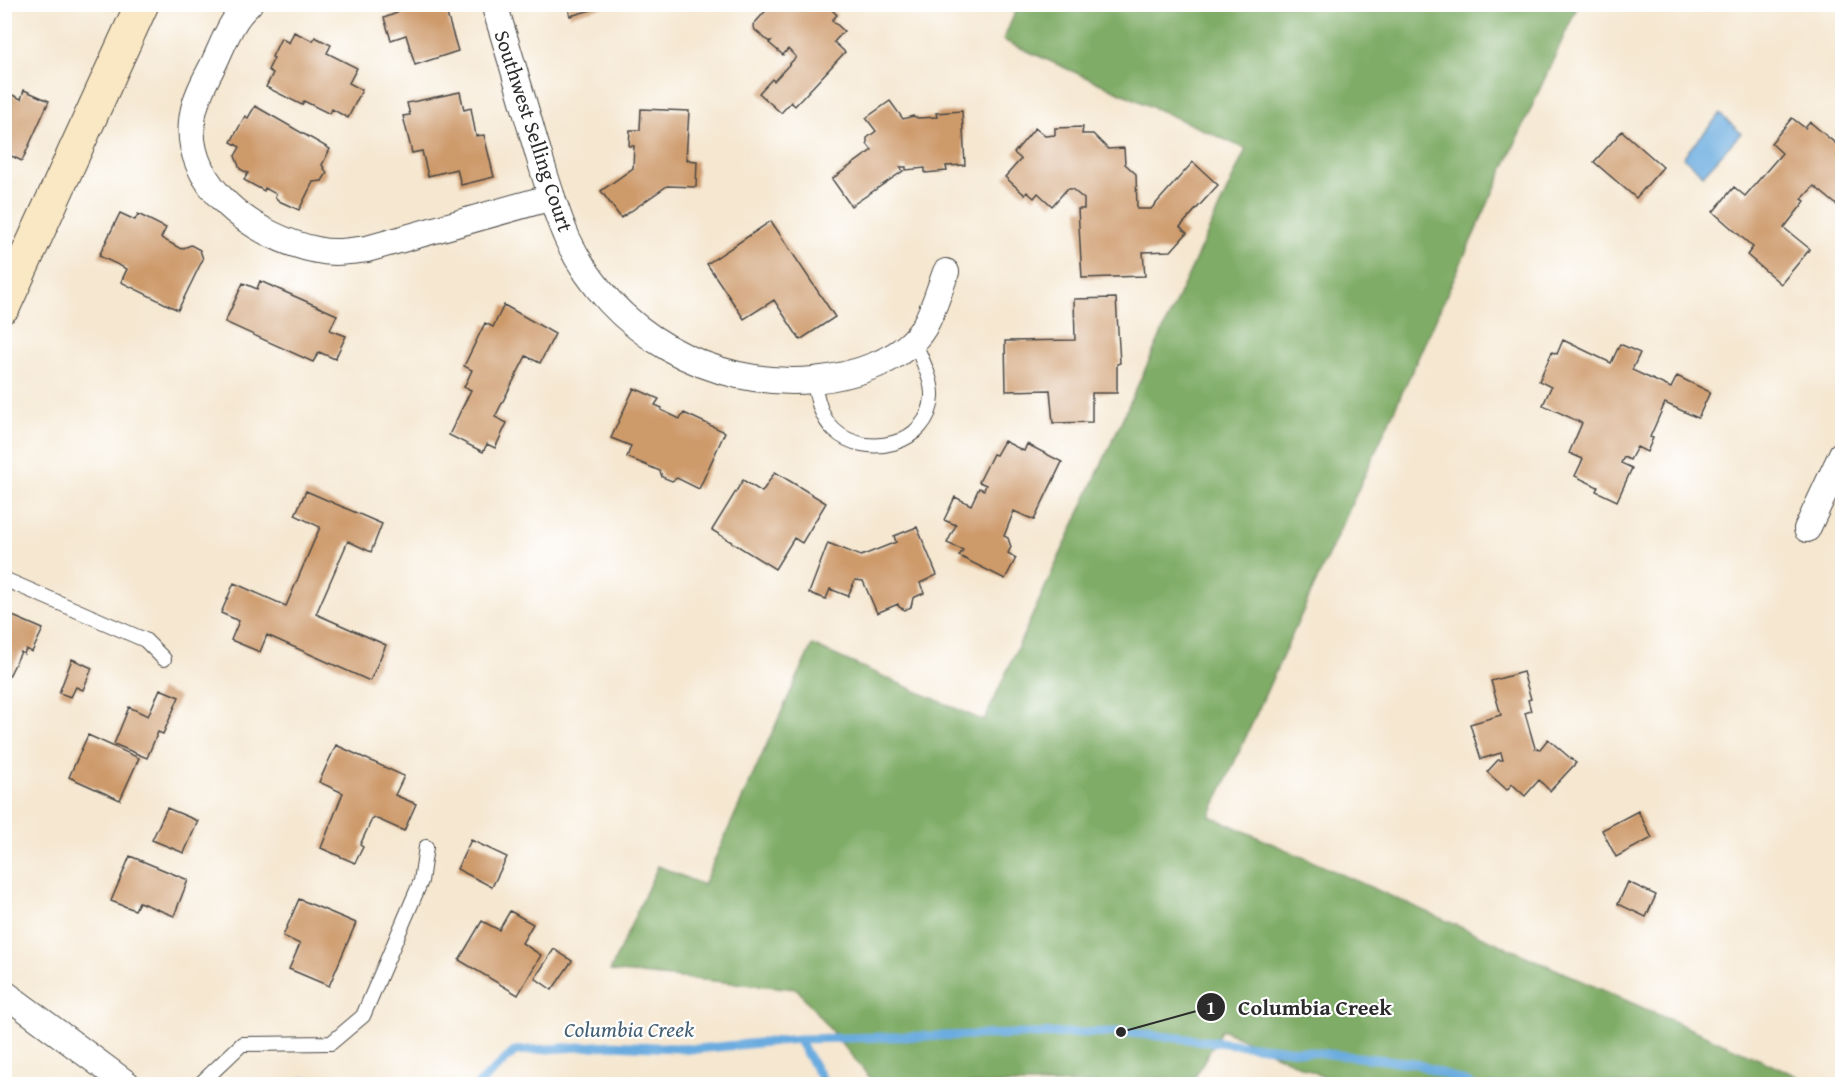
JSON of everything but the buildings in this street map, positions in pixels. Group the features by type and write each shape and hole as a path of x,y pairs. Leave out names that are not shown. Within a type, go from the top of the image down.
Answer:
{"street":[{"path":"4,306 142,4"},
{"path":"249,4 235,18 197,98 193,116 193,134 203,173 228,205 252,225 300,246 318,251 347,251 367,249 552,197"},
{"name":"Southwest Selling Court","path":"494,4 552,197 568,239 601,293 675,354 733,375 762,379 813,380 858,372 901,351 914,340 925,326 946,272"},
{"path":"1807,529 1842,454"},
{"path":"4,993 128,1084"}],"lane":[{"path":"813,380 820,408 832,429 849,442 869,446 891,445 913,434 924,424 930,409 930,384 914,340"},
{"path":"4,579 145,640 164,659"},
{"path":"200,1084 242,1044 330,1043 363,1016 421,881 426,847"}],"green space":[{"path":"1019,4 1578,5 1210,816 1815,1084 1338,1084 1222,1029 1191,1084 875,1084 797,989 610,971 658,866 703,885 812,645 984,721 1246,149 1003,40"}],"water":[{"path":"1720,114 1741,133 1703,175 1683,157"}],"waterway":[{"name":"Columbia Creek","path":"479,1084 515,1051 612,1045 697,1049 798,1039 1121,1032 1414,1063 1470,1084"},
{"path":"798,1039 825,1084"},
{"name":"Columbia Creek","path":"297,1084 305,1081 316,1084"}],"place":[{"name":"Columbia Creek","path":"1121,1032"}]}
